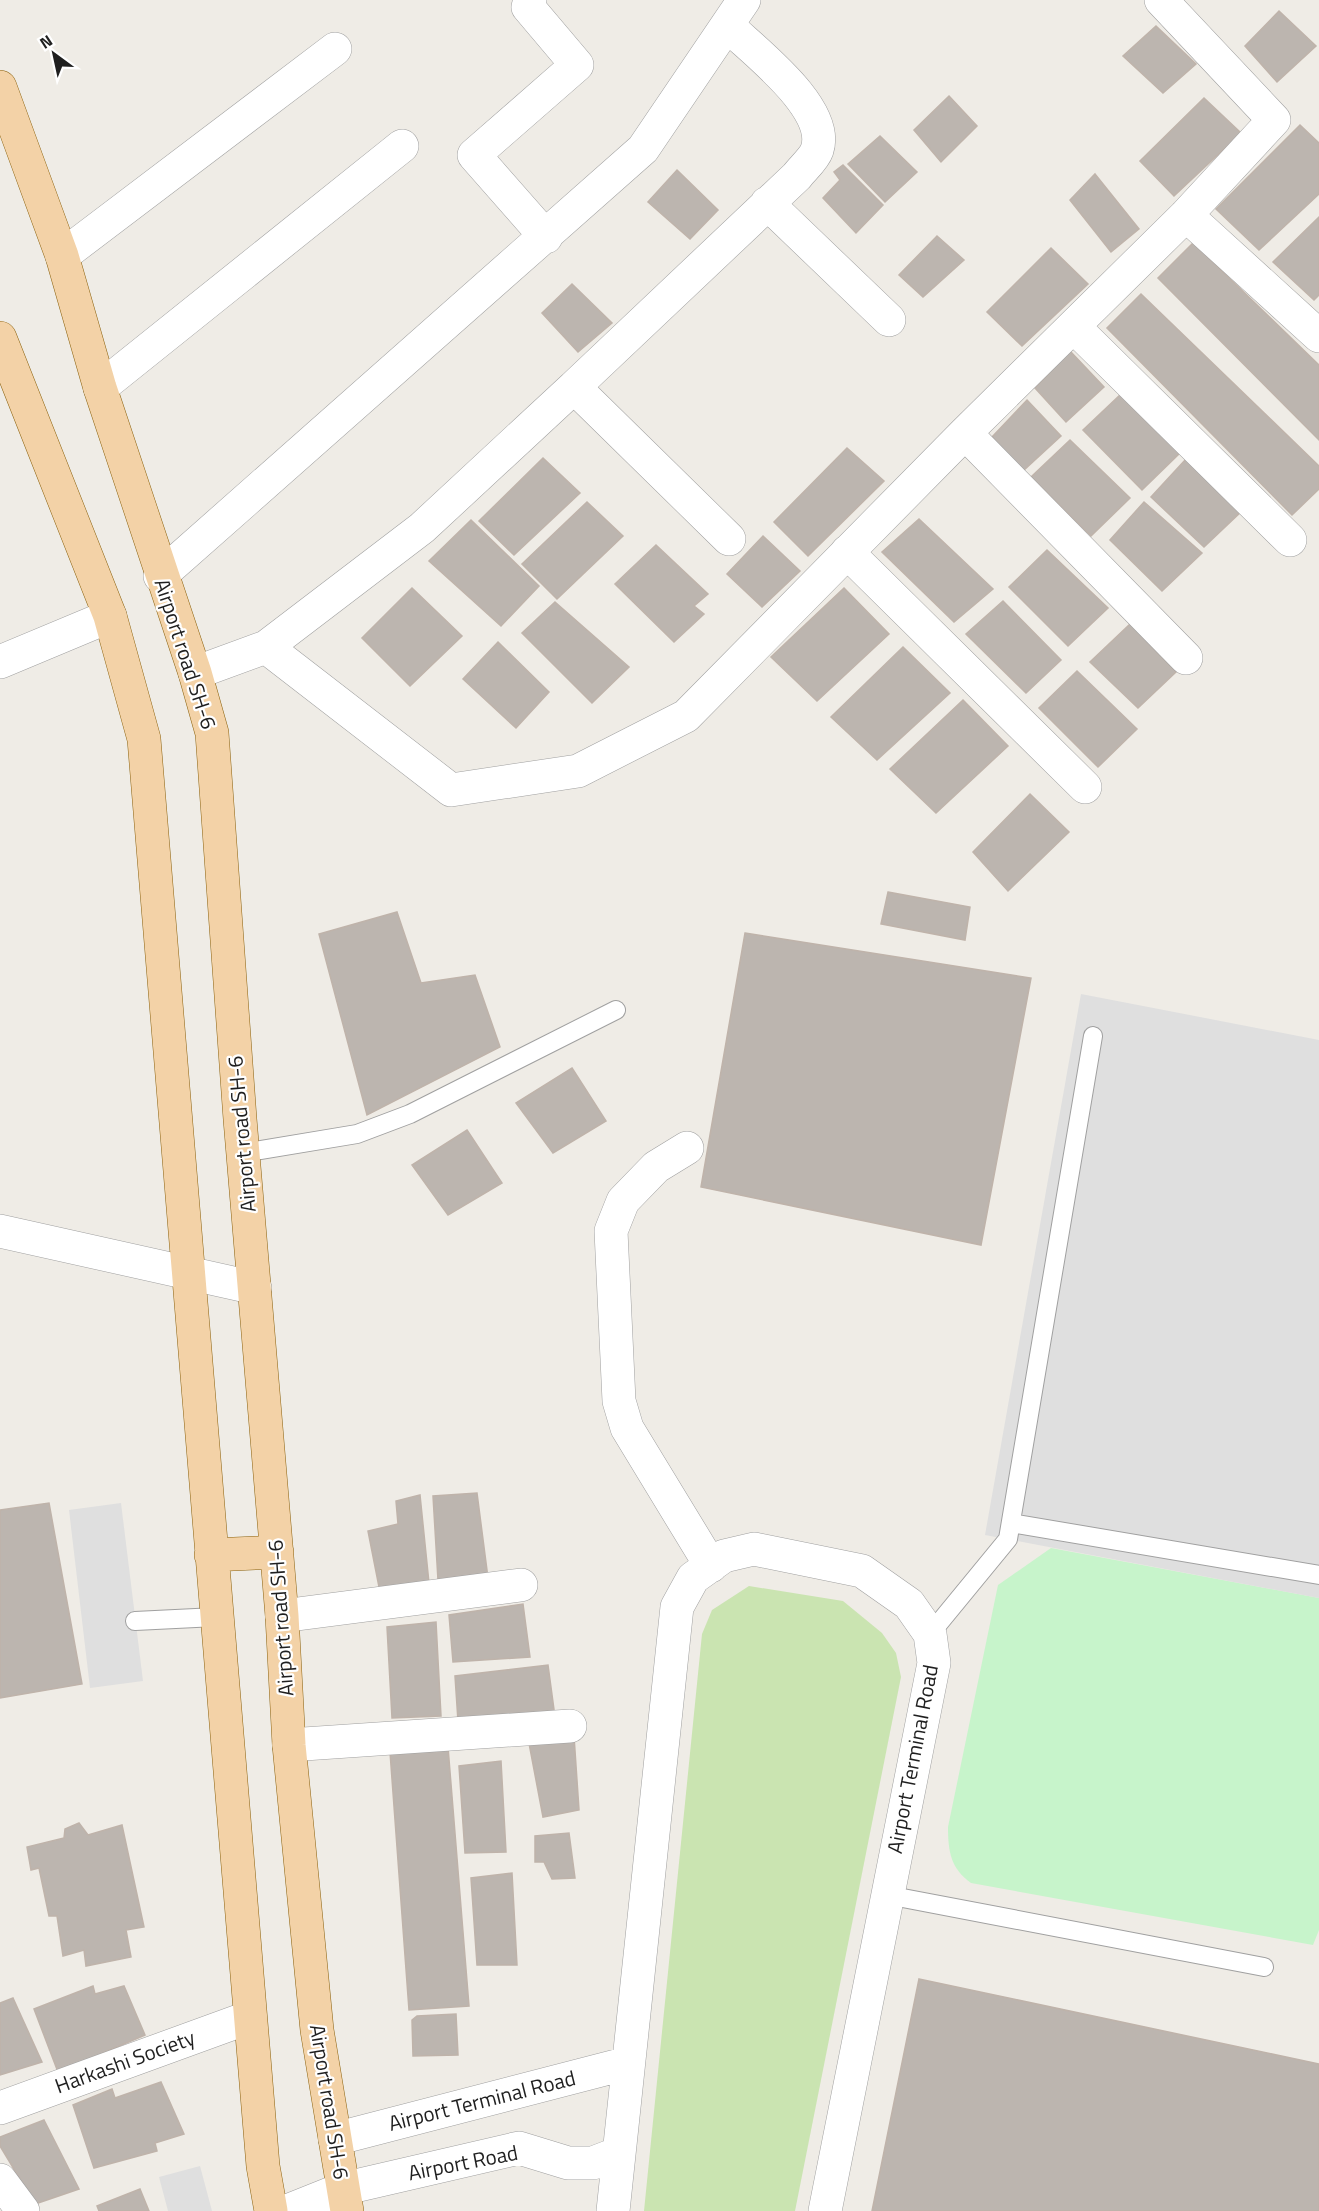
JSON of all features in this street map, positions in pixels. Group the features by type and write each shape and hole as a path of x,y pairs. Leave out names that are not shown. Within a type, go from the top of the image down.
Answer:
{"main road":[{"name":"Airport road SH-6","path":"0,87 62,256 99,388 160,576 195,673 212,733 243,1153 282,1616 289,1745 317,2030 344,2200"},
{"path":"0,338 9,391 110,616 144,739 250,2017 263,2166 271,2211"},
{"path":"211,1555 277,1552"}],"street":[{"path":"530,0 528,7 577,65 474,155 546,237"},
{"path":"266,647 451,790 578,771 686,716 965,433 1186,215 1274,120 1161,0"},
{"path":"160,576 643,149 736,13 804,100 817,123 817,150 797,176 422,528 266,647 195,673"},
{"path":"62,256 335,49"},
{"path":"99,388 402,146"},
{"path":"767,204 889,320"},
{"path":"1186,215 1319,336"},
{"path":"1074,327 1290,540"},
{"path":"574,387 729,539"},
{"path":"965,433 1186,658"},
{"path":"847,552 1085,788"},
{"path":"0,662 110,616"},
{"path":"687,1148 656,1167 623,1201 611,1231 619,1401 627,1428 711,1566"},
{"path":"0,1231 255,1288"},
{"name":"Airport Terminal Road","path":"613,2211 677,1607 693,1578 724,1556 754,1549 862,1571 909,1604 930,1634 934,1663 825,2211"},
{"path":"282,1616 521,1585"},
{"path":"289,1745 570,1726"},
{"name":"Harkashi Society","path":"0,2108 250,2017"},
{"name":"Airport Terminal Road","path":"335,2139 628,2063"},
{"name":"Airport Road","path":"344,2200 519,2148 568,2163 593,2163 619,2153"},
{"path":"0,2180 23,2211"},
{"path":"287,2211 344,2200"}],"lane":[{"path":"243,1153 357,1134 389,1122 616,1011"},
{"path":"930,1634 1008,1539 1093,1036"},
{"path":"1011,1523 1319,1575"},
{"path":"135,1621 216,1617"},
{"path":"887,1895 1264,1967"}],"green space":[{"path":"1051,1548 1319,1598 1319,1930 1313,1945 971,1883 955,1866 950,1852 948,1827 998,1585"},
{"path":"749,1586 843,1601 882,1633 896,1653 901,1677 795,2211 644,2211 702,1634 712,1610"}],"shaded area":[{"path":"1081,994 1319,1040 1319,1598 985,1535"},
{"path":"121,1503 143,1681 90,1688 69,1510"},
{"path":"200,2166 212,2211 168,2211 159,2177"}],"building":[{"path":"1279,11 1316,46 1277,82 1245,46"},
{"path":"1156,26 1196,64 1163,93 1123,56"},
{"path":"949,96 977,126 941,162 914,130"},
{"path":"1204,98 1241,133 1174,196 1140,161"},
{"path":"1300,125 1319,143 1319,194 1259,250 1216,209"},
{"path":"880,136 917,172 885,202 848,164"},
{"path":"843,165 883,205 856,233 823,198 840,180 834,172"},
{"path":"677,170 718,210 690,239 648,202"},
{"path":"1095,174 1139,229 1111,252 1070,200"},
{"path":"1319,217 1319,295 1314,300 1273,262"},
{"path":"937,236 964,260 923,297 899,275"},
{"path":"1193,243 1319,365 1319,440 1158,278"},
{"path":"1051,248 1088,284 1022,346 987,312"},
{"path":"572,284 612,323 578,352 542,313"},
{"path":"1141,294 1319,466 1319,489 1292,515 1107,328"},
{"path":"1070,351 1104,387 1066,422 1035,388"},
{"path":"1121,394 1181,452 1142,490 1083,430"},
{"path":"1027,400 1061,436 1023,471 992,437"},
{"path":"1070,440 1130,498 1091,536 1031,477"},
{"path":"847,448 884,481 808,556 774,522"},
{"path":"543,458 580,493 514,555 479,521"},
{"path":"1186,459 1244,509 1204,547 1151,497"},
{"path":"587,502 623,536 557,599 522,564"},
{"path":"1144,502 1202,553 1162,591 1110,540"},
{"path":"919,519 993,589 954,622 882,552"},
{"path":"471,520 539,586 501,626 429,561"},
{"path":"763,536 800,571 762,607 727,574"},
{"path":"656,545 708,594 694,606 704,614 674,642 615,584"},
{"path":"1047,550 1108,608 1068,646 1009,587"},
{"path":"412,588 462,636 410,686 362,638"},
{"path":"844,588 889,634 817,701 771,657"},
{"path":"1003,601 1061,660 1026,693 966,634"},
{"path":"555,602 629,667 592,703 522,633"},
{"path":"1130,624 1176,672 1138,708 1090,662"},
{"path":"498,642 549,692 516,728 463,679"},
{"path":"903,647 950,693 877,760 831,717"},
{"path":"1077,671 1137,729 1098,767 1039,708"},
{"path":"963,700 1008,746 936,813 890,769"},
{"path":"1030,794 1069,832 1008,891 973,852"},
{"path":"888,892 970,907 965,940 881,924"},
{"path":"397,912 421,983 475,975 500,1047 367,1115 319,934"},
{"path":"745,933 1031,978 981,1245 701,1187"},
{"path":"572,1068 606,1121 553,1153 516,1103"},
{"path":"467,1130 502,1183 448,1215 412,1165"},
{"path":"477,1493 488,1578 438,1580 433,1496"},
{"path":"420,1495 429,1583 379,1587 368,1531 398,1524 396,1501"},
{"path":"49,1503 82,1684 0,1698 0,1510"},
{"path":"523,1604 530,1657 453,1662 449,1615"},
{"path":"436,1622 441,1716 392,1718 387,1627"},
{"path":"548,1665 555,1717 458,1721 455,1676"},
{"path":"574,1736 579,1810 543,1817 528,1738"},
{"path":"448,1747 469,2006 409,2010 390,1752"},
{"path":"501,1761 506,1852 465,1853 459,1766"},
{"path":"79,1823 88,1835 122,1825 144,1927 126,1930 131,1957 86,1966 84,1950 63,1956 57,1916 49,1916 39,1868 31,1870 27,1847 64,1838 65,1829"},
{"path":"569,1833 575,1878 552,1879 544,1862 535,1862 535,1836"},
{"path":"512,1873 517,1965 477,1965 471,1878"},
{"path":"919,1979 1319,2064 1319,2211 872,2211"},
{"path":"93,1986 95,1994 124,1986 145,2035 58,2072 34,2009"},
{"path":"13,1998 42,2062 0,2075 0,2003"},
{"path":"456,2014 458,2055 413,2056 412,2020 417,2016"},
{"path":"161,2082 184,2134 155,2143 157,2151 94,2168 73,2105 112,2089 115,2098"},
{"path":"44,2120 79,2189 35,2204 0,2146 0,2137"},
{"path":"140,2189 149,2211 99,2211 97,2206"}]}
